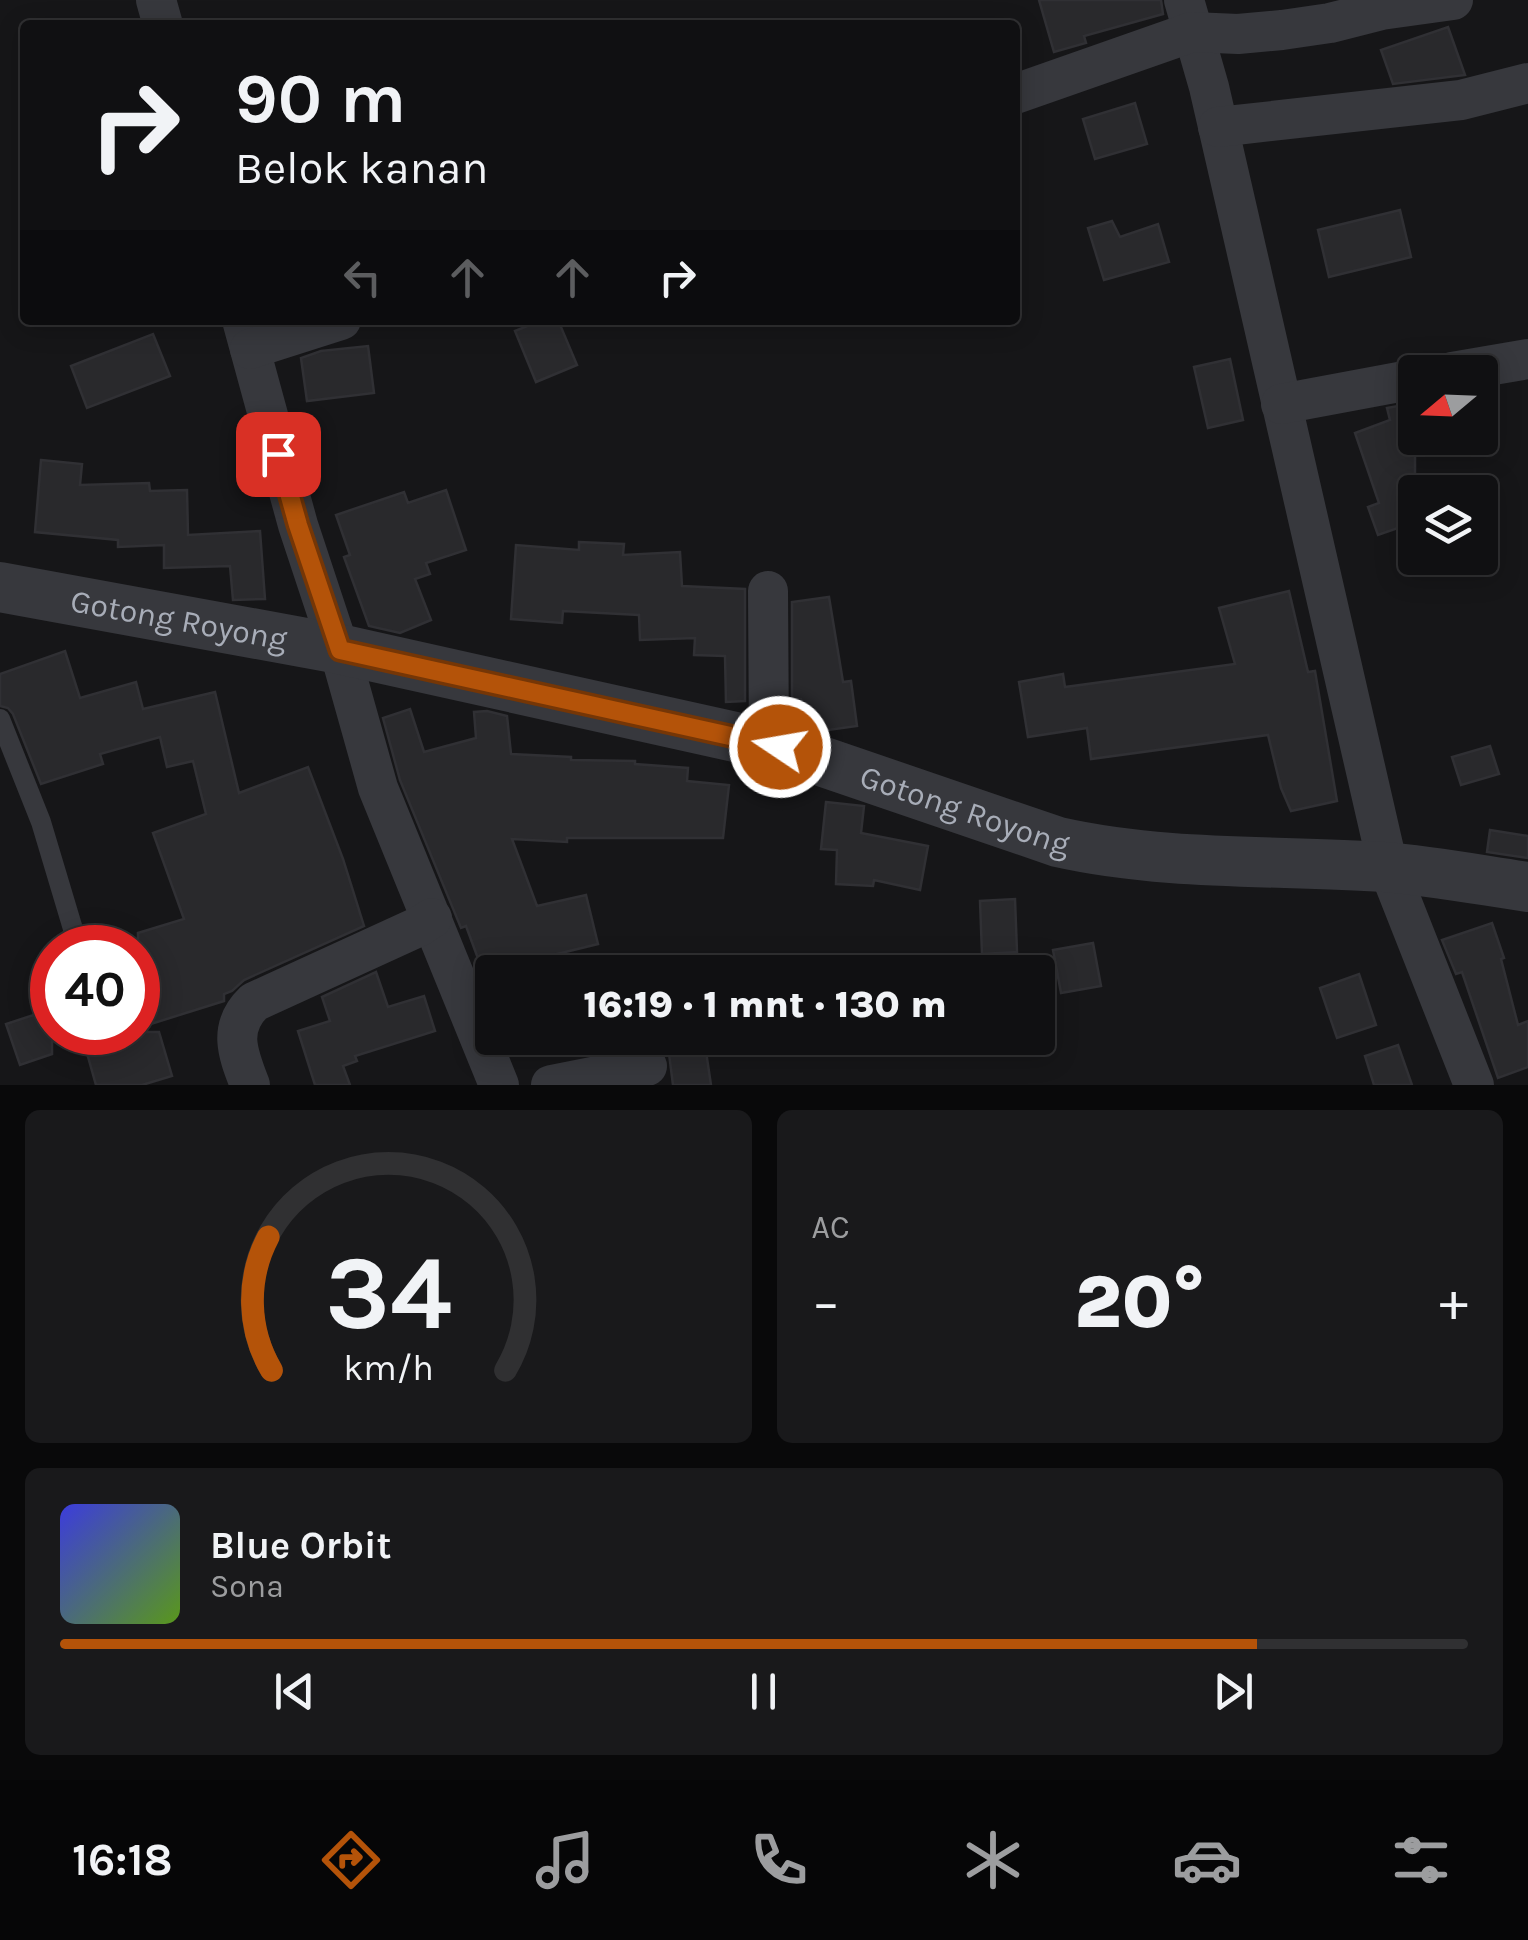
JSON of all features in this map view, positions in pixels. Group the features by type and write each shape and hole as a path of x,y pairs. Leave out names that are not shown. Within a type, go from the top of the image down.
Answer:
{"street":[{"path":"1020,92 1188,16 1238,34 1330,23 1380,10 1453,0"},
{"path":"1188,16 1210,88 1388,867 1474,1085"},
{"path":"1218,127 1461,100 1528,84"},
{"path":"307,325 246,334 298,525 340,650 378,788 500,1085"},
{"path":"1498,364 1528,359"},
{"path":"1281,404 1398,383"},
{"name":"Gotong Royong","path":"0,586 340,650 770,745 1058,842 1103,852 1388,867 1528,887"},
{"path":"768,591 770,745"},
{"path":"250,1085 238,1055 237,1025 244,1011 254,1002 432,918"},
{"path":"551,1085 647,1066"}],"lane":[{"path":"0,718 41,822 72,925"}],"building":[{"path":"1039,0 1161,0 1163,14 1084,36 1086,43 1054,52"},
{"path":"1448,27 1465,75 1393,84 1381,50"},
{"path":"1135,103 1147,144 1095,159 1083,119"},
{"path":"1400,210 1411,257 1329,277 1318,230"},
{"path":"1112,221 1120,237 1158,224 1169,262 1104,280 1088,228"},
{"path":"530,325 560,325 577,365 536,382 515,331"},
{"path":"153,334 170,376 87,408 71,366"},
{"path":"368,346 374,393 307,401 301,358 321,351"},
{"path":"1230,359 1243,420 1208,428 1194,367"},
{"path":"1398,406 1398,455 1415,455 1415,475 1398,475 1398,528 1378,535 1368,507 1379,503 1355,433 1390,420 1387,408"},
{"path":"41,460 82,464 80,485 149,483 150,491 187,490 188,535 260,531 265,599 233,600 230,566 164,568 164,545 118,547 118,540 35,532"},
{"path":"446,490 466,550 426,563 430,574 415,579 431,620 400,633 369,626 344,557 350,555 336,515 404,492 408,503"},
{"path":"579,542 624,544 623,555 680,552 682,586 745,589 745,701 726,702 725,656 694,655 695,638 640,640 639,615 563,611 562,623 511,619 516,545 579,550"},
{"path":"1289,591 1308,672 1315,671 1337,801 1291,811 1268,735 1091,759 1087,728 1028,737 1019,682 1063,674 1065,687 1235,664 1219,608"},
{"path":"829,597 843,682 851,681 857,726 821,731 805,725 801,699 792,700 792,602"},
{"path":"65,651 80,698 136,682 143,709 215,692 239,793 308,767 364,926 244,980 224,994 224,1001 160,1021 160,926 184,919 153,833 206,814 193,761 167,767 160,737 100,754 103,764 41,784 13,714 0,706 0,674"},
{"path":"410,709 424,752 476,738 474,712 487,711 507,716 511,754 688,768 687,781 729,785 723,838 567,838 567,842 512,839 537,906 586,895 598,944 553,955 477,955 466,926 461,928 400,780 383,718"},
{"path":"1490,746 1499,774 1461,785 1452,757"},
{"path":"826,802 864,806 861,833 928,846 920,890 874,880 873,886 836,884 837,850 821,849"},
{"path":"1490,830 1528,836 1528,858 1487,852"},
{"path":"1015,899 1017,952 982,954 980,901"},
{"path":"1492,923 1518,1025 1528,1021 1528,1067 1498,1078 1462,972 1456,974 1442,940"},
{"path":"1093,943 1101,986 1061,993 1053,950"},
{"path":"376,972 388,1007 424,996 435,1031 355,1056 357,1061 343,1066 350,1085 315,1085 298,1031 330,1021 322,997"},
{"path":"1359,974 1376,1025 1337,1038 1320,988"},
{"path":"30,1016 30,1055 49,1055 20,1065 6,1024"},
{"path":"160,1035 172,1076 142,1085 96,1085 88,1055 160,1055"},
{"path":"1398,1045 1412,1085 1374,1085 1365,1056"},
{"path":"669,1055 707,1055 711,1085 673,1085"}],"route":[{"path":"278,454 340,650 780,747"}]}
